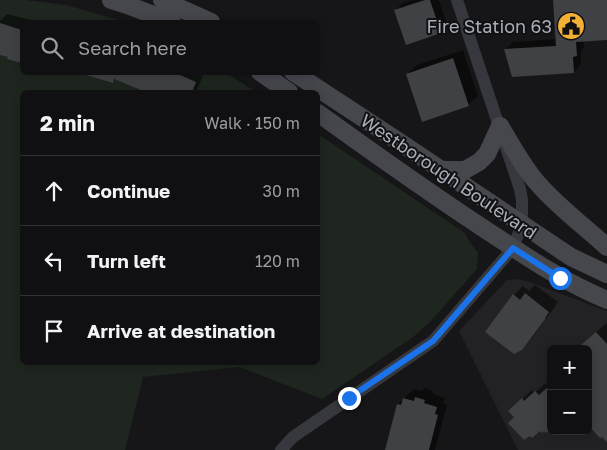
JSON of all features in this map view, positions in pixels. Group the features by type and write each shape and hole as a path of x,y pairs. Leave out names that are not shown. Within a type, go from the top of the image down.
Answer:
{"main road":[{"path":"111,0 167,20"},
{"path":"162,0 207,20"},
{"path":"264,75 285,90"},
{"name":"Westborough Boulevard","path":"298,75 571,257 607,274"},
{"name":"Westborough Boulevard","path":"320,114 513,248 560,278 607,300"},
{"path":"442,170 465,170 479,162 487,154 500,126"},
{"path":"500,126 520,160 541,187 607,246"}],"street":[{"path":"281,450 293,437 433,341 513,248 522,224 520,189 457,0"}],"shaded area":[{"path":"0,0 25,0 66,5 118,20 20,20 20,75 229,75 253,90 20,90 20,365 320,365 320,135 465,233 478,253 477,269 429,323 413,337 322,399 240,367 143,377 125,450 0,450"},
{"path":"507,280 527,281 607,311 607,450 518,450 459,331"}],"building":[{"path":"430,0 441,33 406,45 394,10"},
{"path":"553,0 607,0 607,40 576,42 577,56 573,57 574,73 512,77 504,49 556,46"},
{"path":"0,23 20,29 20,62 0,55"},
{"path":"453,58 469,106 422,122 406,74"},
{"path":"86,75 180,75 196,82 193,90 141,90 114,79 113,83"},
{"path":"525,293 549,312 522,350 514,354 485,332 513,294 520,300"},
{"path":"596,332 607,344 607,442 592,429 592,345 581,345"},
{"path":"547,388 547,432 544,431 542,433 540,431 532,438 530,436 524,440 508,423 514,417 508,411 522,398 524,401 535,391 539,395"},
{"path":"415,397 425,400 424,403 437,407 435,414 438,415 429,450 385,450 397,404 401,405 403,398 414,401"}],"place":[{"name":"Fire Station 63","path":"571,26"}],"route":[{"path":"349,398 433,341 513,248 560,278"}]}
